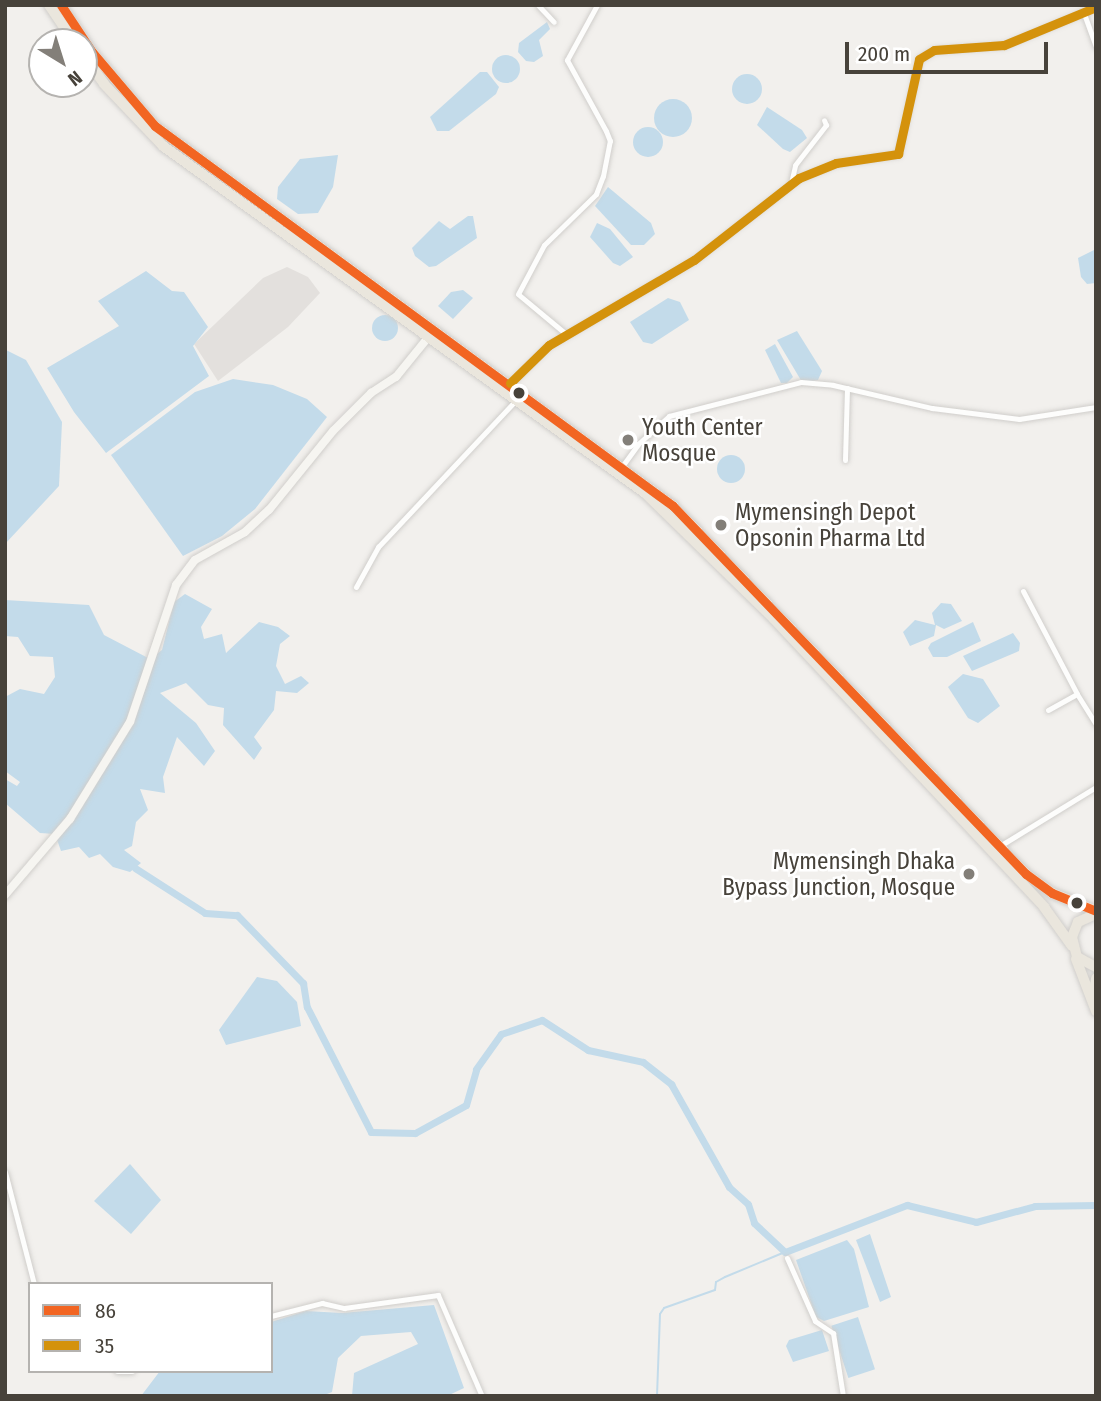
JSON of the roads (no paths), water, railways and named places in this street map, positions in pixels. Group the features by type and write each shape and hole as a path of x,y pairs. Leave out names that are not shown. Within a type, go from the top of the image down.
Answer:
{"highway":[{"path":"49,5 65,28"},
{"path":"61,5 92,52 155,126 616,471 706,549 1018,878 1083,962 1096,967"},
{"path":"98,76 163,146 432,333 510,383 623,465 719,549 998,847 1045,888 1096,913"},
{"path":"1095,1009 1073,949 1078,922 1096,913"},
{"path":"1095,1009 1096,978"}],"street":[{"path":"538,5 554,22"},
{"path":"566,334 518,294 544,245 596,194 603,176 610,141 567,60 597,5"},
{"path":"510,383 566,334 694,260 791,183 827,166 901,151 919,59 934,50 1004,45 1081,9 1096,7"},
{"path":"1081,9 1096,47"},
{"path":"791,183 795,165 826,125 824,120"},
{"path":"5,895 54,841 70,819 130,722 176,585 195,561 245,532 269,510 333,431 371,393 396,377 432,333"},
{"path":"623,465 638,444 669,416 801,382 847,388 932,408 1019,419 1096,407"},
{"path":"845,460 847,388"},
{"path":"356,587 378,547 517,399"},
{"path":"1023,591 1096,725"},
{"path":"1048,710 1077,694"},
{"path":"998,847 1096,787"},
{"path":"5,1172 32,1282"},
{"path":"787,1258 815,1321 833,1333 843,1396"},
{"path":"273,1315 322,1303 344,1308 438,1295 482,1396"}],"water":[{"path":"547,22 550,29 539,40 543,56 534,62 526,61 518,52 519,43"},
{"path":"506,55 516,59 520,69 516,79 506,83 496,79 492,69 496,59"},
{"path":"480,72 487,72 499,87 496,94 449,131 437,131 430,117"},
{"path":"747,74 758,78 762,89 758,100 747,104 736,100 732,89 736,78"},
{"path":"673,99 686,105 692,118 686,131 673,137 660,131 654,118 660,105"},
{"path":"767,107 802,130 807,138 790,152 783,149 757,125"},
{"path":"648,127 659,131 663,142 659,153 648,157 637,153 633,142 637,131"},
{"path":"338,155 333,187 318,213 298,214 277,199 278,187 300,159"},
{"path":"608,187 651,223 655,234 644,245 631,245 595,206"},
{"path":"468,216 473,216 477,238 436,266 429,267 415,256 412,248 439,221 450,229"},
{"path":"597,223 610,229 633,257 620,266 613,263 590,237"},
{"path":"1096,249 1096,283 1087,284 1081,277 1078,258"},
{"path":"146,271 172,291 184,292 208,327 193,346 209,376 106,453 74,412 47,368 119,326 98,301"},
{"path":"463,290 473,298 453,319 438,306 451,292"},
{"path":"668,298 680,302 689,320 652,344 643,342 630,322"},
{"path":"385,315 394,319 398,328 394,337 385,341 376,337 372,328 376,319"},
{"path":"797,331 822,371 818,380 802,382 777,340"},
{"path":"775,344 793,377 787,383 781,383 765,350"},
{"path":"6,350 26,360 62,422 59,486 5,544"},
{"path":"233,379 273,385 307,399 327,417 255,509 222,536 183,556 111,455 195,392"},
{"path":"731,455 741,459 745,469 741,479 731,483 721,479 717,469 721,459"},
{"path":"185,594 212,609 201,627 204,639 222,634 226,653 259,622 278,627 290,636 280,644 276,666 285,684 301,676 309,683 297,693 276,691 274,710 254,737 262,748 254,760 223,725 224,708 208,705 186,683 160,693 196,723 215,751 204,766 177,737 163,777 165,793 140,789 148,810 136,822 132,846 124,850 141,863 130,872 113,867 100,854 89,858 79,847 61,851 55,834 40,833 5,803 5,779 17,786 20,782 5,771 5,697 20,689 44,694 55,677 53,657 30,656 18,637 5,636 5,600 89,605 104,635 150,659 162,650 174,602"},
{"path":"941,603 951,604 962,621 944,629 936,625 934,636 910,646 903,632 915,620 935,625 932,613"},
{"path":"973,622 981,641 947,657 933,657 928,648 931,643"},
{"path":"1013,633 1020,643 1019,651 972,671 963,656"},
{"path":"963,674 983,679 1000,706 978,723 968,718 948,687"},
{"path":"257,977 277,981 297,1002 301,1026 226,1045 219,1030"},
{"path":"130,1164 161,1200 131,1234 94,1201"},
{"path":"870,1234 891,1297 880,1302 856,1240"},
{"path":"847,1240 854,1249 869,1307 824,1321 816,1317 796,1260"},
{"path":"434,1305 464,1388 447,1396 352,1396 354,1373 418,1344 411,1332 361,1336 338,1358 332,1392 322,1396 141,1396 158,1373 273,1373 273,1321 306,1311 342,1313"},
{"path":"858,1317 875,1369 848,1378 831,1326"},
{"path":"822,1330 829,1351 793,1362 786,1346 789,1340"}],"waterway":[{"path":"135,868 205,913 237,915 303,983 307,1007 371,1132 415,1133 466,1105 476,1069 501,1034 542,1020 588,1050 643,1062 671,1084 729,1187 748,1204 754,1223 785,1252 907,1205 976,1222 1035,1206 1096,1205"},
{"path":"657,1396 660,1314 664,1308 715,1290 716,1282 725,1277 785,1252"}],"place":[{"name":"Youth Center Mosque","path":"628,440"},
{"name":"Mymensingh Depot Opsonin Pharma Ltd","path":"721,525"},
{"name":"Mymensingh Dhaka Bypass Junction, Mosque","path":"969,874"}]}
